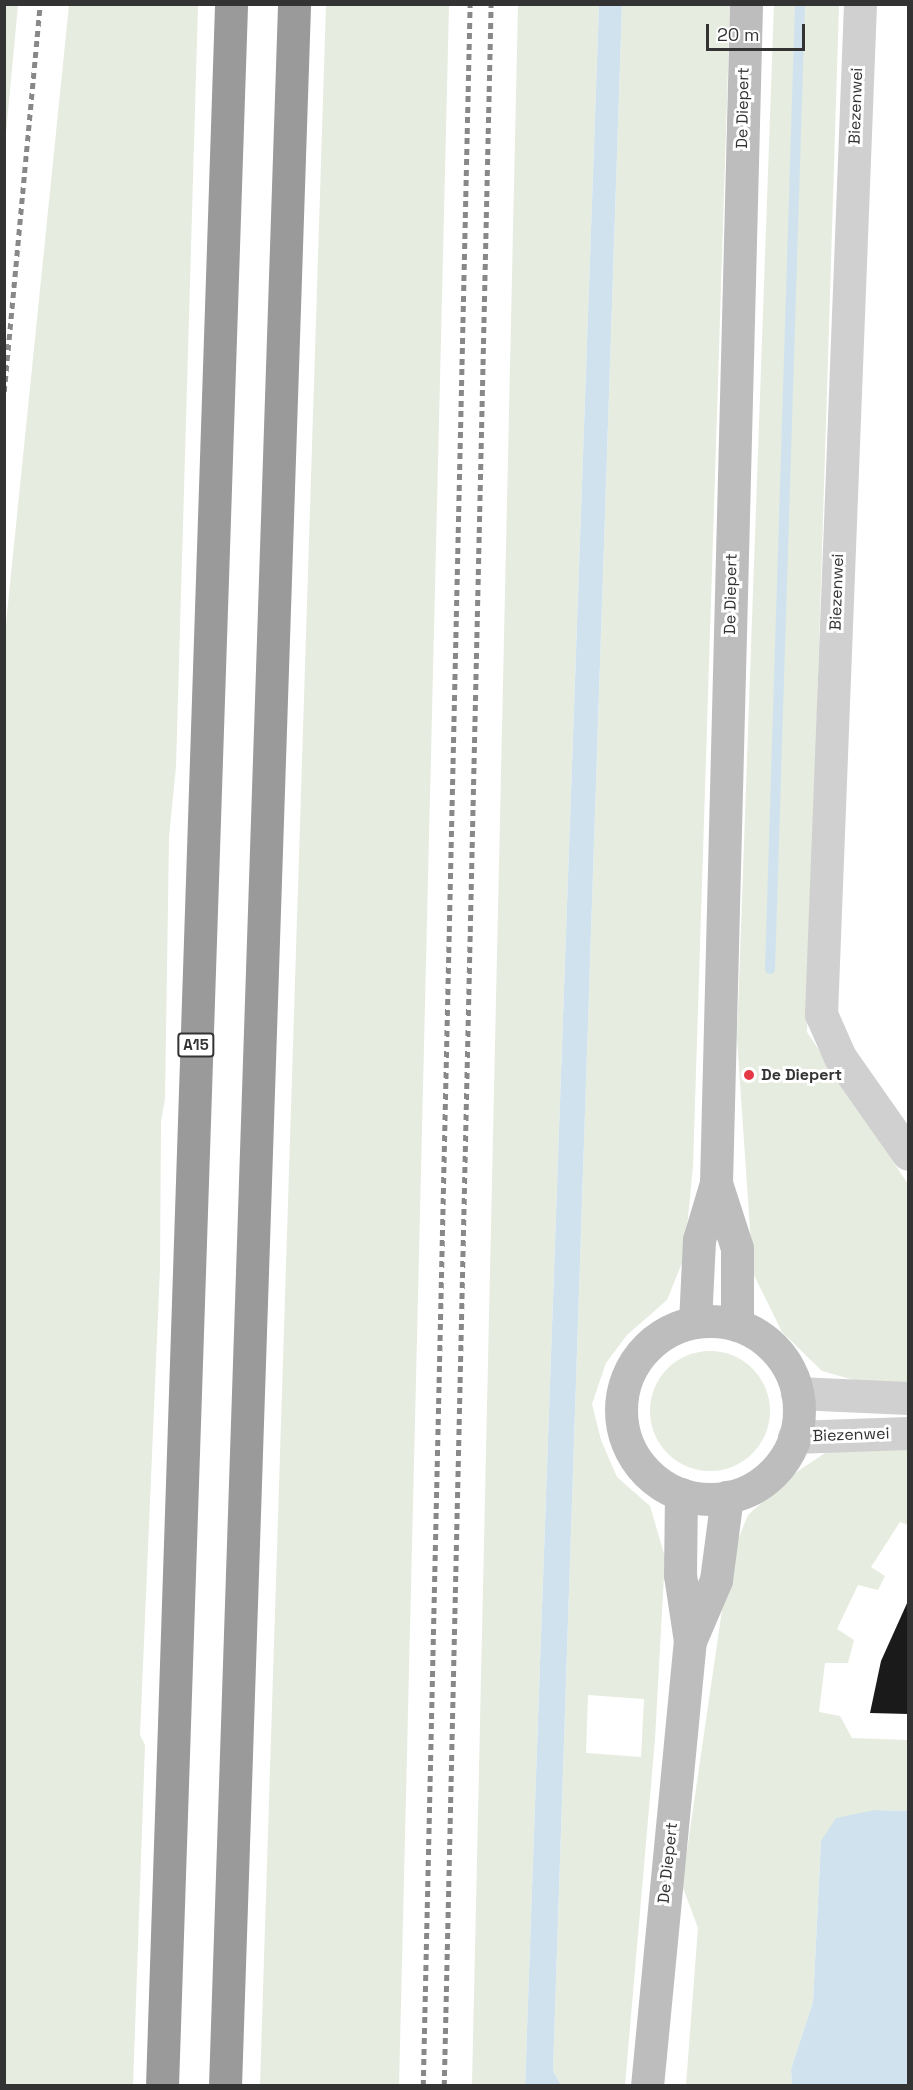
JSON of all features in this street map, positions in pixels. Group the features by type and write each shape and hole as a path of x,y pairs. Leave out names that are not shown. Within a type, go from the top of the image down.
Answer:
{"highway":[{"name":"A15","path":"162,2085 231,4"},
{"path":"225,2085 294,4"}],"main road":[{"name":"De Diepert","path":"695,1322 699,1240 716,1183 746,4"},
{"name":"De Diepert","path":"716,1183 737,1248 737,1325"},
{"path":"695,1322 737,1325 759,1335 776,1351 790,1370 797,1393 799,1415 794,1437 784,1458 769,1476 749,1490 727,1497 681,1494 655,1480 636,1459 624,1432 621,1402 628,1374 645,1350 667,1332 695,1322"},
{"name":"De Diepert","path":"647,2085 690,1641 680,1575 681,1494"},
{"name":"De Diepert","path":"690,1641 716,1580 727,1497"}],"street":[{"name":"Biezenwei","path":"860,4 821,1014 840,1057 909,1154"},
{"path":"797,1393 909,1398"},
{"name":"Biezenwei","path":"794,1437 909,1433"}],"shaded area":[{"path":"4,5 18,5 5,144"},
{"path":"69,5 198,5 176,767 169,837 165,1099 161,1121 160,1268 140,1735 145,1745 133,2086 4,2085 4,643"},
{"path":"326,5 449,5 399,2086 260,2085"},
{"path":"518,5 599,5 525,2085 472,2086"},
{"path":"622,5 730,5 693,1166 684,1258 667,1300 627,1335 606,1363 592,1404 601,1440 617,1477 650,1506 665,1557 655,1739 625,2085 561,2085 553,2071","holes":["588,1695 644,1699 641,1757 586,1753"]},
{"path":"774,5 839,5 807,1032 908,1184 908,1384 872,1385 822,1371 782,1332 753,1273 737,1039"},
{"path":"710,1351 733,1356 752,1369 765,1388 770,1411 765,1434 752,1453 733,1466 710,1471 687,1466 668,1453 655,1434 650,1411 655,1388 668,1369 687,1356"},
{"path":"908,1445 908,1525 900,1522 871,1567 885,1576 878,1590 858,1585 837,1629 854,1640 848,1663 825,1663 819,1712 840,1716 852,1738 908,1740 908,1811 875,1810 821,1841 813,2002 791,2069 792,2085 686,2085 698,1928 682,1885 729,1562 748,1515 795,1473 825,1453"}],"water":[{"path":"599,5 622,5 553,2071 561,2085 525,2086"},
{"path":"875,1810 908,1811 908,2085 792,2085 791,2069 813,2002 821,1841 836,1818"}],"building":[{"path":"908,1601 908,1714 870,1713 881,1661"}],"waterway":[{"path":"770,969 800,4"}],"railway":[{"path":"4,392 40,4"},
{"path":"423,2086 470,4"},
{"path":"444,2086 491,4"}],"place":[{"name":"De Diepert","path":"749,1075"}]}
